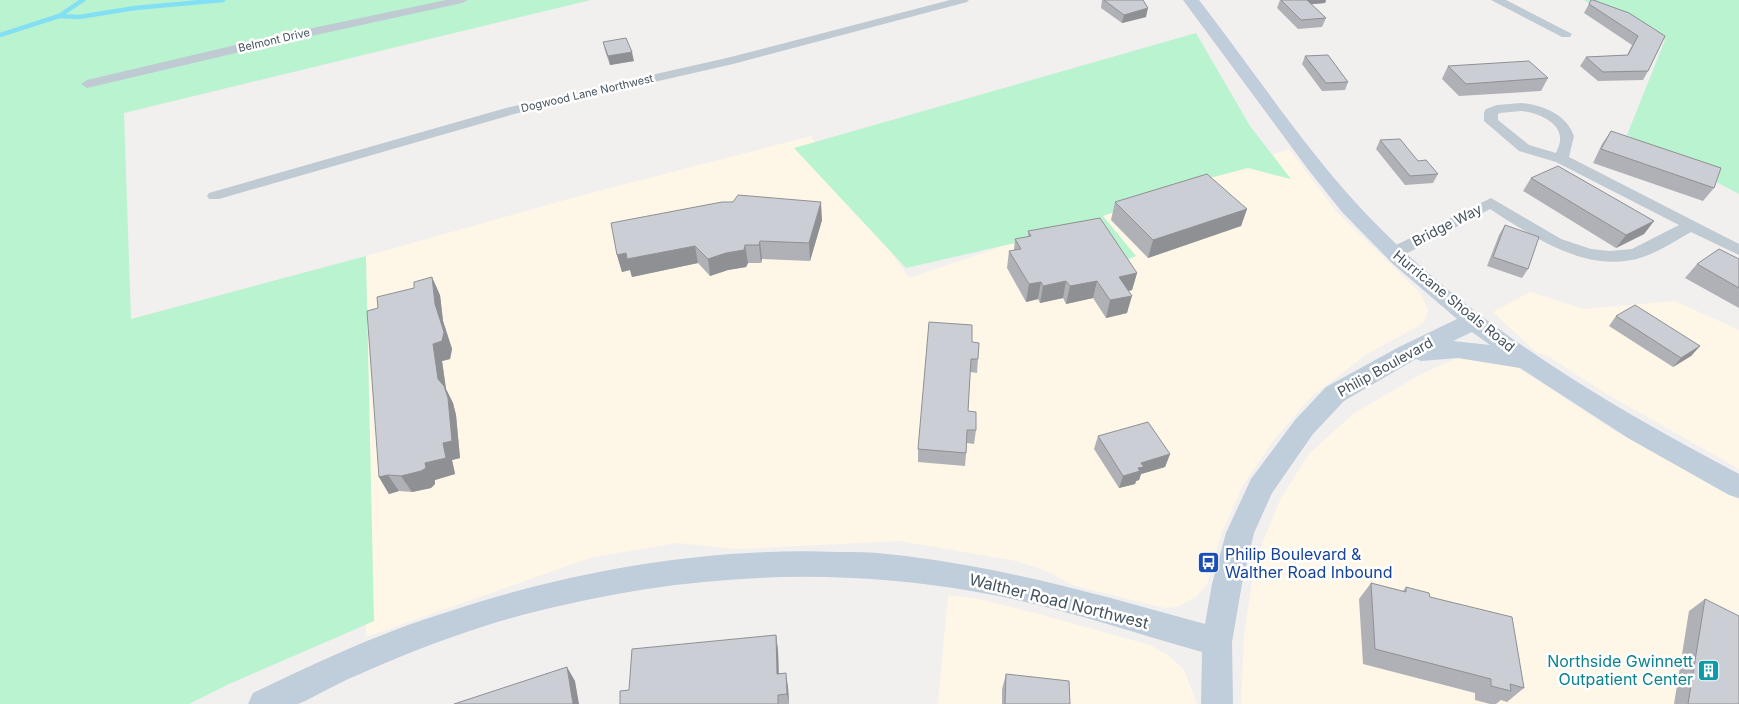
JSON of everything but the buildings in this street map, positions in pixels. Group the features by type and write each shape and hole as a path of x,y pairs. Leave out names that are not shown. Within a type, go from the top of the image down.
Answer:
{"street":[{"name":"Belmont Drive","path":"87,84 270,41 462,0"},
{"name":"Dogwood Lane Northwest","path":"214,196 511,111 733,60 963,0"},
{"name":"Hurricane Shoals Road","path":"1191,0 1316,167 1358,216 1394,253 1474,321 1526,359 1644,434 1739,487"},
{"path":"1497,0 1566,34"},
{"path":"1562,159 1567,137 1565,131 1543,111 1521,107 1497,108 1491,112 1491,120 1495,125 1524,148 1562,159 1739,250"},
{"name":"Bridge Way","path":"1394,253 1491,203 1550,240 1565,247 1596,255 1630,255 1692,225"},
{"name":"Philip Boulevard","path":"1217,704 1216,642 1226,584 1240,533 1261,487 1304,427 1335,394 1407,353 1474,321"},
{"path":"1407,353 1458,349 1526,359"},
{"name":"Walther Road Northwest","path":"291,697 421,633 532,598 637,576 695,568 741,565 793,563 869,565 976,578 1063,598 1216,642"}],"shaded area":[{"path":"811,136 909,278 1289,149 1336,211 1420,293 1428,310 1426,318 1424,322 1415,328 1367,354 1311,397 1273,441 1243,485 1222,532 1207,584 1196,597 1177,607 1165,608 1075,586 1044,570 1016,561 900,541 736,549 677,543 593,557 366,637 366,256 583,195"},
{"path":"1530,292 1584,309 1675,301 1739,330 1739,469 1605,393 1548,356 1536,352 1493,312"},
{"path":"1481,357 1517,367 1613,430 1739,500 1739,704 1241,704 1244,636 1255,561 1281,498 1309,454 1353,414 1421,374 1455,359"},
{"path":"948,595 979,599 1150,645 1168,655 1184,670 1197,704 938,704"}],"green space":[{"path":"0,0 591,0 124,113 131,319 366,256 374,621 227,685 189,704 0,704"},
{"path":"1583,0 1739,0 1739,194 1627,135 1665,40"},
{"path":"1196,33 1250,126 1291,179 1248,168 1206,179 1103,216 1136,256 1124,261 1089,226 906,268 794,148"}],"waterway":[{"path":"59,16 83,0"},
{"path":"59,16 79,17 135,8 223,0"},
{"path":"0,35 59,16"}],"place":[{"name":"Philip Boulevard & Walther Road Inbound","path":"1209,563"},
{"name":"Northside Gwinnett Outpatient Center","path":"1709,670"}]}
